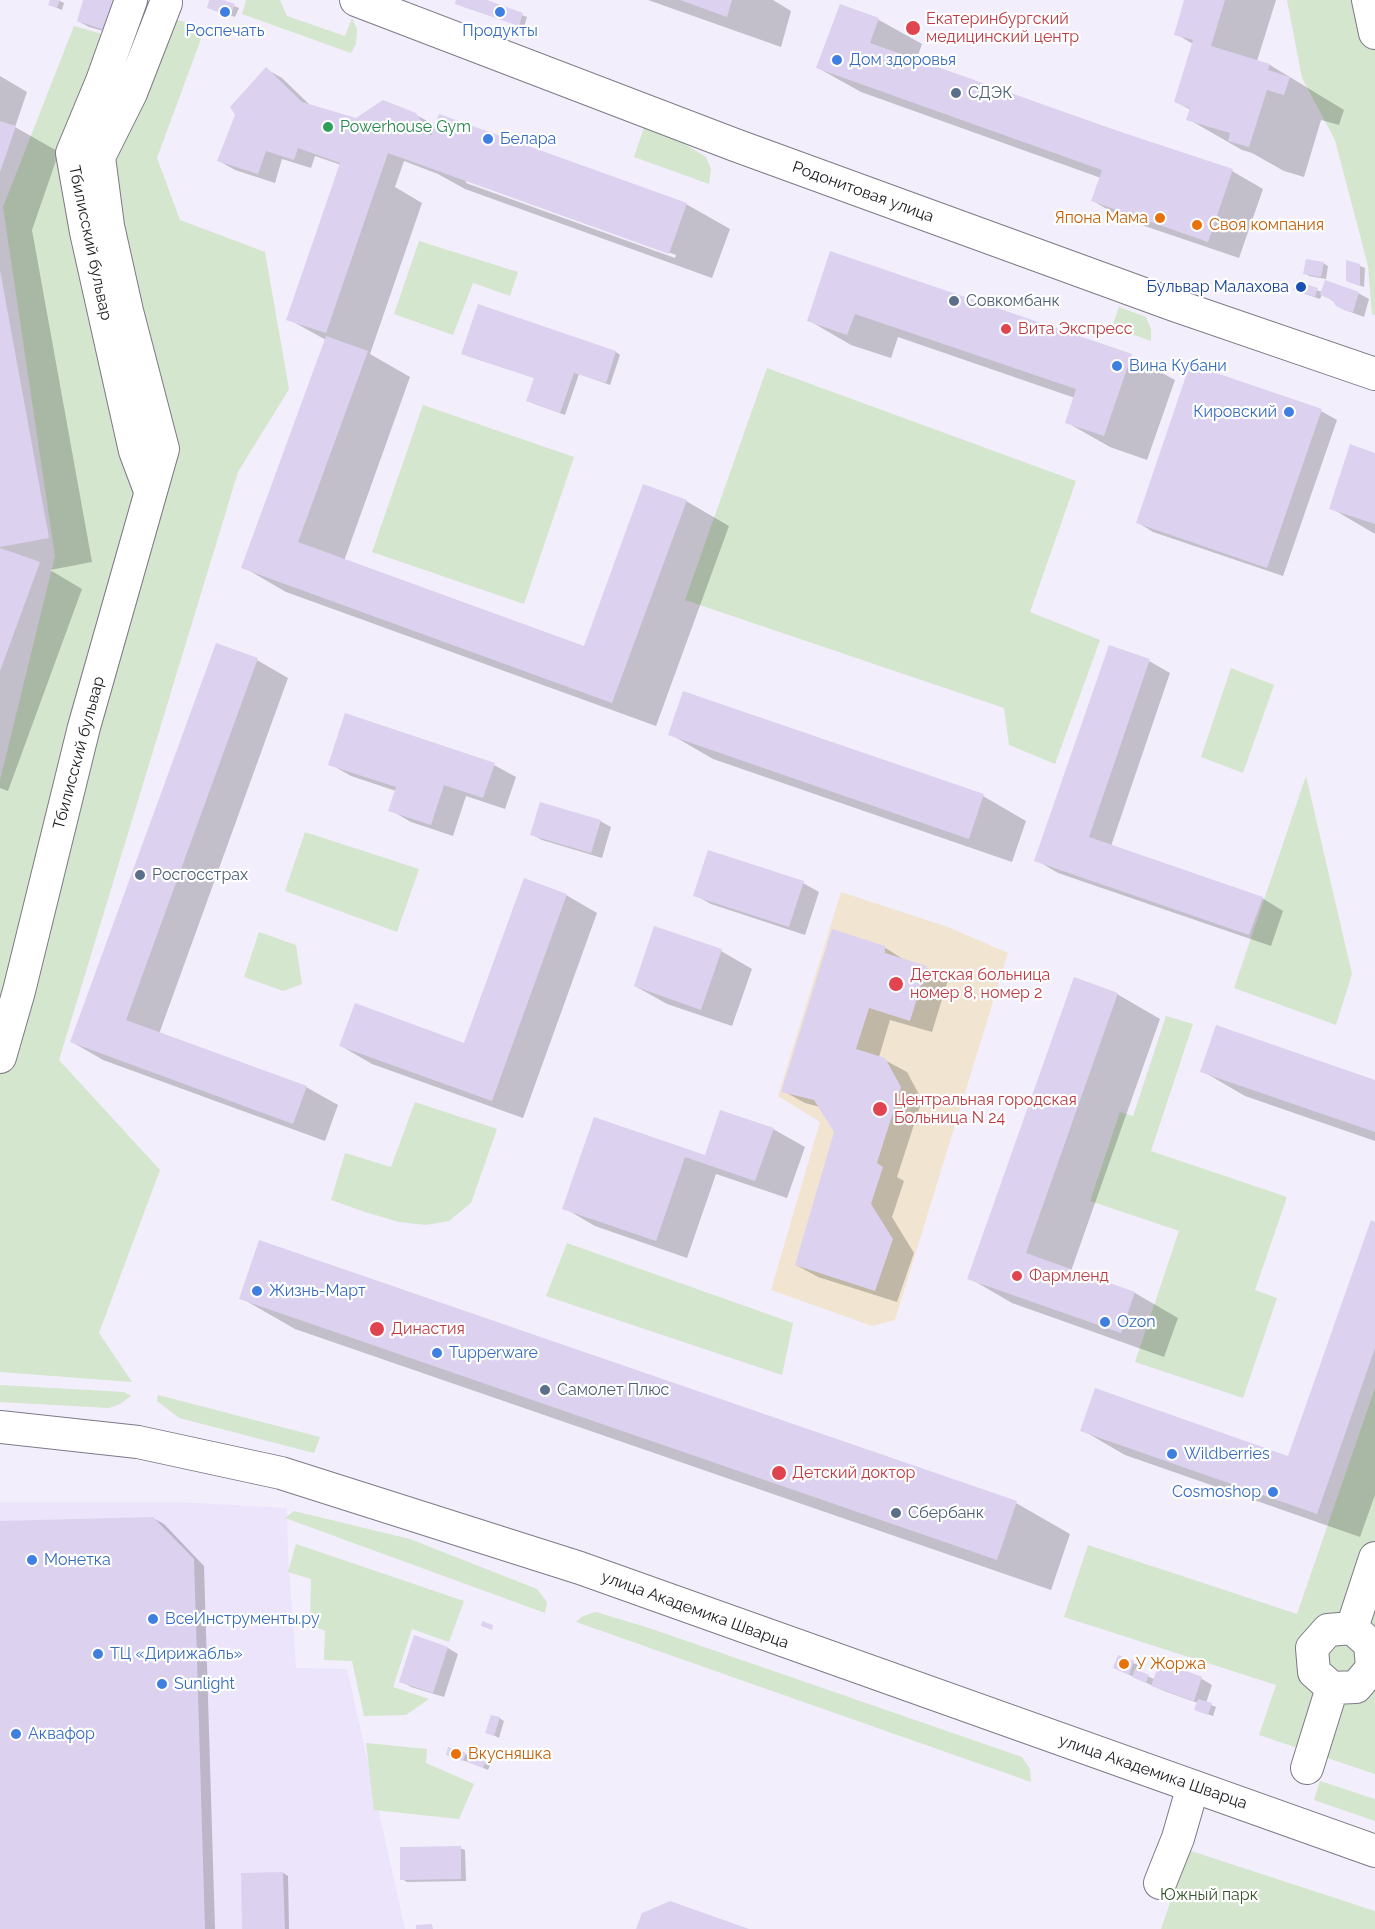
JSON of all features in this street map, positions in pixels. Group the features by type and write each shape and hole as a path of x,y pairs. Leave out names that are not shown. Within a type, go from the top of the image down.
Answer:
{"street":[{"name":"Тбилисский бульвар","path":"131,0 102,81 72,153 86,232 135,451 150,491"},
{"name":"Родонитовая улица","path":"356,0 735,146 1163,301 1375,374"},
{"path":"1368,0 1375,33"},
{"name":"Тбилисский бульвар","path":"0,1058 6,1019 84,727 163,449 127,311 108,226 99,157 130,93 166,3"},
{"name":"улица Академика Шварца","path":"0,1427 138,1443 281,1473 580,1568 1375,1851"},
{"path":"1352,1628 1375,1558"},
{"path":"1352,1628 1370,1644 1372,1668 1356,1687 1332,1688 1314,1672 1312,1648 1328,1630 1352,1628"},
{"path":"1307,1768 1332,1688"},
{"path":"1160,1883 1178,1838 1193,1786"}],"shaded area":[{"name":"Центральная городская Больница N 24","path":"841,892 948,927 1008,953 895,1320 872,1326 771,1290 820,1122 778,1096"},
{"path":"0,1502 177,1502 287,1508 296,1668 347,1669 405,1929 0,1929"}],"green space":[{"path":"246,0 280,0 287,16 345,36 352,18 357,29 356,44 351,53 242,14"},
{"path":"1287,0 1375,0 1375,315 1372,314 1368,266 1335,140 1302,78"},
{"path":"120,3 205,28 157,158 180,220 265,252 289,389 238,472 59,1060 160,1170 99,1333 132,1382 0,1372 0,780 55,556 3,207 74,26 109,36"},
{"path":"644,127 678,140 706,157 711,169 709,184 634,157"},
{"path":"419,241 518,272 510,296 473,283 453,335 394,314"},
{"path":"1119,307 1146,317 1151,329 1151,341 1112,327"},
{"path":"767,368 1076,481 1030,612 1100,640 1055,764 1009,745 1004,708 685,600"},
{"path":"423,405 574,457 524,604 372,552"},
{"path":"1231,668 1274,685 1243,773 1201,757"},
{"path":"1306,776 1352,974 1336,1025 1234,988"},
{"path":"305,832 419,869 397,932 285,891"},
{"path":"259,932 296,945 302,984 283,991 244,977"},
{"path":"1166,1016 1193,1024 1151,1151 1287,1197 1255,1290 1277,1298 1243,1398 1135,1362 1179,1231 1090,1201 1120,1112 1133,1116"},
{"path":"415,1102 497,1129 471,1203 449,1221 426,1225 399,1222 331,1200 345,1153 391,1167"},
{"path":"567,1243 793,1323 782,1375 546,1296"},
{"path":"0,1385 124,1392 131,1396 109,1408 0,1402"},
{"path":"1375,1388 1375,1774 1259,1735 1276,1685 1064,1617 1088,1545 1297,1614"},
{"path":"158,1395 320,1437 314,1453 179,1418 157,1401"},
{"path":"294,1511 410,1539 537,1589 547,1602 545,1613 285,1518"},
{"path":"296,1544 464,1601 449,1642 412,1629 393,1687 429,1699 406,1715 364,1716 352,1661 324,1660 325,1631 310,1624 311,1579 288,1572"},
{"path":"596,1612 649,1628 1022,1757 1030,1769 1031,1782 576,1622 583,1616"},
{"path":"366,1743 427,1749 426,1763 474,1784 459,1819 374,1810"},
{"path":"1320,1781 1375,1799 1375,1821 1314,1800"},
{"name":"Южный парк","path":"1188,1850 1375,1911 1375,1929 1161,1929"}],"building":[{"path":"50,0 60,0 57,8 48,5"},
{"path":"83,0 121,0 111,32 77,21"},
{"name":"Роспечать","path":"209,0 223,0 235,4 230,16 207,8"},
{"path":"456,0 487,0 523,13 519,26 455,4"},
{"path":"680,0 732,0 727,17"},
{"path":"1184,0 1225,0 1211,46 1270,64 1268,70 1290,77 1284,95 1267,90 1249,147 1228,141 1230,133 1186,120 1190,108 1174,102 1193,40 1174,35"},
{"path":"840,4 879,18 870,43 1115,130 1233,169 1208,242 1091,201 1102,170 816,68"},
{"path":"266,67 302,102 356,118 383,100 416,113 431,136 439,114 687,203 669,254 388,153 326,333 286,320 340,163 298,148 294,160 266,151 258,174 217,161 235,115 230,107"},
{"path":"0,121 16,126 0,172"},
{"path":"830,251 1132,354 1104,436 1065,423 1076,389 855,314 847,335 807,321"},
{"path":"1306,259 1324,262 1321,277 1303,274"},
{"path":"1346,260 1360,264 1360,286 1346,281"},
{"path":"0,270 49,538 0,547"},
{"path":"1325,280 1359,292 1353,312 1336,306 1332,300 1320,295"},
{"path":"1296,281 1318,288 1315,297 1293,290"},
{"path":"478,304 616,351 606,383 574,373 560,413 526,401 534,378 461,354"},
{"path":"326,336 368,351 298,542 584,646 643,484 687,500 612,703 241,568"},
{"path":"1190,364 1322,409 1267,568 1136,523"},
{"path":"1350,444 1375,453 1375,524 1329,509"},
{"path":"0,548 40,562 0,671"},
{"path":"216,643 258,658 126,1020 307,1086 293,1124 70,1042"},
{"path":"1109,645 1150,659 1089,837 1263,897 1249,935 1034,861"},
{"path":"683,691 984,794 969,839 668,735"},
{"path":"345,713 495,763 483,798 444,785 431,825 388,811 396,787 328,765"},
{"path":"540,802 601,820 591,853 530,835"},
{"path":"708,850 804,881 789,927 693,896"},
{"path":"524,878 567,894 492,1101 339,1046 355,1003 464,1043"},
{"path":"654,926 722,949 701,1010 634,986"},
{"path":"832,929 885,946 885,953 927,966 910,1021 869,1008 856,1049 885,1058 901,1087 877,1163 883,1167 871,1204 893,1239 875,1291 795,1265 834,1132 814,1100 781,1092"},
{"path":"1074,977 1118,993 1026,1253 1135,1292 1121,1333 967,1279"},
{"path":"1216,1025 1375,1080 1375,1132 1200,1072"},
{"path":"720,1110 774,1128 755,1181 685,1157 656,1241 562,1209 594,1117 705,1155"},
{"path":"1371,1220 1375,1222 1375,1348 1317,1514 1080,1431 1095,1388 1288,1456"},
{"path":"259,1240 1017,1501 997,1560 239,1299"},
{"name":"ТЦ «Дирижабль»","path":"153,1517 194,1559 205,1929 0,1929 0,1521"},
{"path":"482,1621 493,1625 492,1630 481,1626"},
{"path":"414,1635 448,1647 433,1693 399,1682"},
{"name":"У Жоржа","path":"1118,1655 1134,1661 1129,1675 1113,1668"},
{"path":"1160,1661 1202,1677 1194,1701 1151,1686"},
{"path":"1135,1669 1149,1675 1146,1683 1132,1677"},
{"path":"1198,1699 1212,1703 1208,1715 1194,1710"},
{"path":"491,1715 500,1717 494,1736 485,1733"},
{"name":"Вкусняшка","path":"448,1747 466,1753 463,1761 446,1755"},
{"path":"470,1755 486,1761 483,1768 467,1762"},
{"path":"461,1846 461,1879 400,1880 400,1847"},
{"path":"283,1872 285,1929 242,1929 241,1873"},
{"path":"670,1901 749,1929 636,1929 642,1913"},
{"path":"432,1924 433,1929 416,1929 416,1925"}],"place":[{"name":"Роспечать","path":"225,12"},
{"name":"Продукты","path":"500,12"},
{"name":"Екатеринбургский медицинский центр","path":"913,28"},
{"name":"Дом здоровья","path":"837,60"},
{"name":"СДЭК","path":"956,93"},
{"name":"Powerhouse Gym","path":"328,127"},
{"name":"Белара","path":"488,139"},
{"name":"Япона Мама","path":"1160,218"},
{"name":"Своя компания","path":"1197,225"},
{"name":"Бульвар Малахова","path":"1301,287"},
{"name":"Совкомбанк","path":"954,301"},
{"name":"Вита Экспресс","path":"1006,329"},
{"name":"Вина Кубани","path":"1117,366"},
{"name":"Кировский","path":"1289,412"},
{"name":"Росгосстрах","path":"140,875"},
{"name":"Детская больница номер 8, номер 2","path":"896,984"},
{"name":"Центральная городская Больница N 24","path":"880,1109"},
{"name":"Фармленд","path":"1017,1276"},
{"name":"Жизнь-Март","path":"257,1291"},
{"name":"Ozon","path":"1105,1322"},
{"name":"Династия","path":"377,1329"},
{"name":"Tupperware","path":"437,1353"},
{"name":"Самолет Плюс","path":"545,1390"},
{"name":"Wildberries","path":"1172,1454"},
{"name":"Детский доктор","path":"779,1473"},
{"name":"Cosmoshop","path":"1273,1492"},
{"name":"Сбербанк","path":"896,1513"},
{"name":"Монетка","path":"32,1560"},
{"name":"ВсеИнструменты.ру","path":"153,1619"},
{"name":"ТЦ «Дирижабль»","path":"98,1654"},
{"name":"У Жоржа","path":"1124,1664"},
{"name":"Sunlight","path":"162,1684"},
{"name":"Аквафор","path":"16,1734"},
{"name":"Вкусняшка","path":"456,1754"}]}
